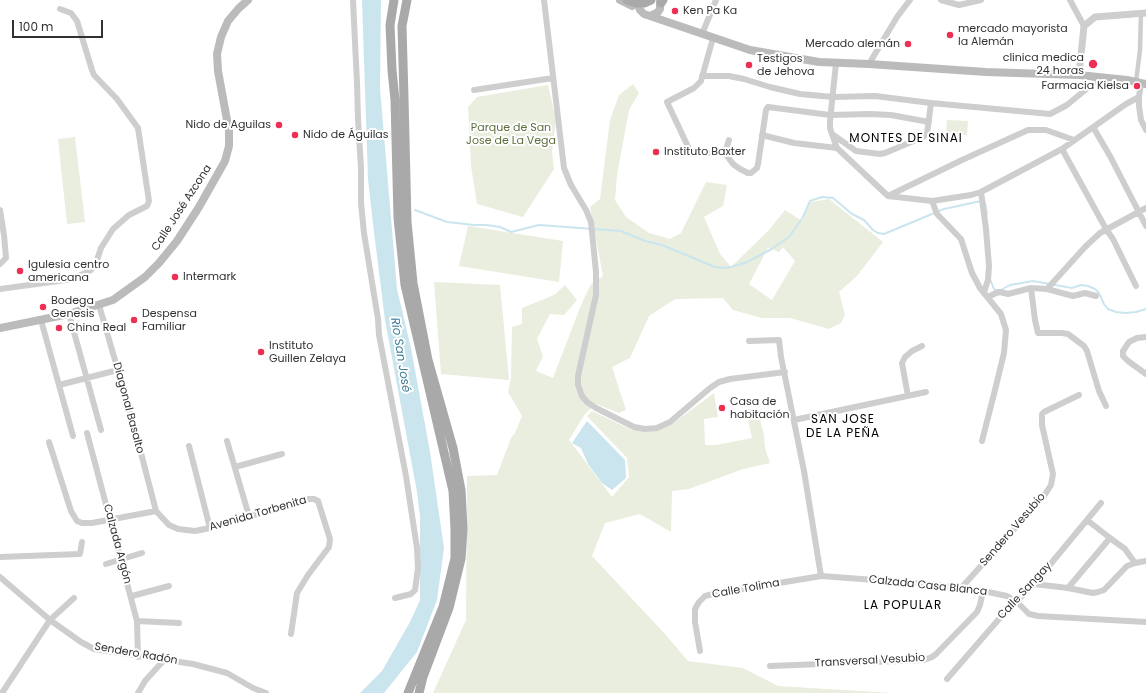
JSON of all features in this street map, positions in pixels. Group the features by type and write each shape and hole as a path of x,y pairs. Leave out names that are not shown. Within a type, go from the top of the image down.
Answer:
{"main road":[{"name":"Calle José Azcona","path":"0,328 69,314 113,300 145,277 177,241 225,161 229,146 229,131 218,71 217,54 221,37 228,21 248,0"},
{"path":"394,0 390,25 392,70 399,99"},
{"path":"397,0 395,24 399,79 398,218 405,285 453,492 455,529 455,558 443,607 408,693"},
{"path":"407,0 402,26 399,99 407,222 413,284 428,360 460,483 463,529 461,559 449,608 423,677 419,693"},
{"path":"620,0 640,10 644,14 668,21 713,38 750,50 793,58 836,63 986,72 1079,74 1141,83"},
{"path":"627,0 636,3 644,3 651,0"},
{"path":"639,0 638,4 640,10"},
{"path":"650,16 658,12 661,2"},
{"path":"661,2 668,21"}],"street":[{"path":"353,0 358,119 362,168 361,203 364,232 378,319 379,335 407,484 417,548 418,568 415,590 411,594 395,598"},
{"path":"544,0 564,168 571,185 586,210 591,225 596,272 596,295 578,376 578,385 582,396 587,402 596,408 634,427 645,429 657,428 670,422 719,382 730,379 785,372"},
{"path":"702,34 716,0"},
{"path":"869,64 897,17 910,0"},
{"path":"941,0 959,4 981,0"},
{"path":"1070,0 1084,26 1079,74"},
{"path":"0,289 73,279 86,272 94,267 101,248 114,229 129,215 146,206 149,201 138,128 117,99 94,75 77,21 71,12 60,9"},
{"path":"1084,26 1095,17 1144,13 1140,50 1141,83 1139,97 1141,120 1146,130"},
{"path":"713,38 701,81 694,88 667,102 690,151 726,153"},
{"path":"836,63 830,128 837,148 888,196 933,202 981,192 1062,149 1093,126 1139,97"},
{"path":"702,76 729,76 744,78 770,87 800,94 833,97 875,96 931,103 1050,114 1067,104 1101,77"},
{"path":"474,90 553,78"},
{"path":"832,134 856,152 880,154 923,137 928,130 931,103"},
{"path":"729,140 726,153 733,164 740,169 751,173 757,168 766,110 768,107 830,115 890,115 929,122"},
{"path":"1093,126 1146,226"},
{"path":"888,196 1028,130 1046,130 1074,140"},
{"path":"762,135 794,143 837,148"},
{"path":"1062,149 1113,239 1136,286"},
{"path":"981,192 986,229 988,266 986,294"},
{"path":"933,202 936,214 961,239 972,273 1001,314 1006,330 1004,353 982,440"},
{"path":"1047,289 1085,247 1106,229 1146,208"},
{"path":"0,210 6,258 0,264"},
{"path":"986,294 1000,292 1008,294 1031,288 1047,289 1073,296 1085,293 1096,296"},
{"path":"1031,288 1038,333 1068,334 1084,346 1099,391 1106,406"},
{"name":"Diagonal Basalto","path":"99,305 156,511"},
{"path":"69,314 101,430"},
{"path":"41,320 73,436"},
{"path":"1146,337 1137,338 1129,342 1123,351 1123,356 1146,374"},
{"path":"749,341 779,340 822,576"},
{"path":"908,396 902,363 905,357 922,346"},
{"path":"59,386 118,370"},
{"path":"794,420 926,392"},
{"name":"Sendero Vesubio","path":"962,587 1044,496 1051,485 1053,474 1042,425 1042,414 1079,395"},
{"name":"Calzada Argón","path":"87,433 138,621 138,657"},
{"path":"227,441 249,516"},
{"path":"49,442 74,517 77,521 82,524 92,523 156,511"},
{"path":"189,446 210,528"},
{"path":"235,467 282,454"},
{"name":"Avenida Torbenita","path":"156,511 169,526 178,529 195,531 309,499 318,501 330,539 329,547 308,575 298,593 291,634"},
{"name":"Calle Sangay","path":"947,679 999,619 1034,584 1101,503"},
{"path":"1088,520 1125,549 1135,562"},
{"path":"1068,588 1110,538"},
{"path":"0,557 80,554 82,542"},
{"path":"106,564 142,553"},
{"path":"1034,584 1068,588 1078,591 1098,592 1104,590 1127,566 1135,562 1146,561"},
{"name":"Calzada Casa Blanca","path":"822,576 889,580 962,587 1007,596 1017,602 1029,614 1038,616 1146,622"},
{"name":"Calle Tolima","path":"700,651 695,622 695,609 698,602 705,596 822,576"},
{"name":"Sendero Radón","path":"0,577 50,620 80,642 94,649 138,657 193,664 227,673 253,688 266,693"},
{"path":"132,596 169,586"},
{"name":"Transversal Vesubio","path":"770,666 924,660 936,654 977,612 983,591"},
{"path":"2,693 50,620 74,598"},
{"path":"138,621 179,623"},
{"path":"138,693 145,681 164,660"}],"green space":[{"path":"633,84 639,93 629,110 617,175 615,200 626,217 649,233 670,239 681,233 706,182 727,185 723,206 704,217 720,254 731,267 768,231 785,210 802,221 811,202 829,199 883,242 857,276 839,292 845,315 841,323 829,329 790,318 762,318 733,310 723,298 675,299 649,316 630,358 612,367 626,410 619,413 596,404 585,414 569,440 612,497 629,477 627,458 587,416 592,411 632,430 657,428 675,422 714,393 718,417 704,419 705,445 716,445 752,438 746,410 757,408 764,435 765,448 770,463 743,469 689,489 672,491 671,532 640,514 605,523 592,556 665,634 688,661 743,668 778,686 892,693 433,693 466,620 467,476 497,475 511,438 515,433 522,416 508,392 511,378 512,327 522,324 522,308 554,295 565,285 577,300 564,315 550,314 537,339 543,356 536,371 553,378 581,305 591,284 603,276 590,207 600,199 610,120 619,95","holes":["783,247 795,261 772,300 749,284 768,248 779,252"]},
{"name":"Parque de San Jose de La Vega","path":"548,85 556,120 552,152 554,169 523,217 477,204 471,166 468,107 477,97"},
{"path":"947,120 968,121 967,135 946,134"},
{"path":"75,137 85,222 67,224 58,139"},
{"path":"468,226 563,241 559,282 459,266"},
{"path":"434,282 500,285 509,380 441,374"}],"water":[{"name":"Río San José","path":"362,0 381,0 380,88 397,289 411,348 430,452 444,548 437,600 417,652 384,693 360,693 382,671 410,622 420,600 420,517 417,492 385,320 373,224 368,179"},
{"path":"587,421 625,460 626,478 612,490 602,483 588,464 581,448 572,443"}],"waterway":[{"path":"415,210 447,222 500,227 511,232 539,225 621,231 645,241 662,245 715,267 727,268 745,263 770,250 789,237 803,217 810,201 822,197 833,198 852,214 864,220 873,230 884,234 944,209 981,201"},
{"path":"985,203 987,214"},
{"path":"990,279 995,290 1001,290 1010,285 1033,281 1072,288 1081,285 1088,286 1095,289 1099,293 1108,309 1126,313 1146,309"}],"place":[{"name":"Ken Pa Ka","path":"675,11"},
{"name":"mercado mayorista la Alemán","path":"950,35"},
{"name":"Mercado alemán","path":"908,44"},
{"name":"clinica medica 24 horas","path":"1093,64"},
{"name":"Testigos de Jehova","path":"749,65"},
{"name":"Farmacia Kielsa","path":"1137,86"},
{"name":"Nido de Aguilas","path":"279,125"},
{"name":"Nido de Águilas","path":"295,135"},
{"name":"Instituto Baxter","path":"656,152"},
{"name":"Igulesia centro americana","path":"20,271"},
{"name":"Intermark","path":"175,277"},
{"name":"Bodega Genesis","path":"43,307"},
{"name":"Despensa Familiar","path":"134,320"},
{"name":"China Real","path":"59,328"},
{"name":"Instituto Guillen Zelaya","path":"261,352"},
{"name":"Casa de habitación","path":"722,408"}],"district":[{"name":"MONTES DE SINAI","path":"906,139"},
{"name":"SAN JOSE DE LA PEÑA","path":"843,427"},
{"name":"LA POPULAR","path":"903,606"}]}
